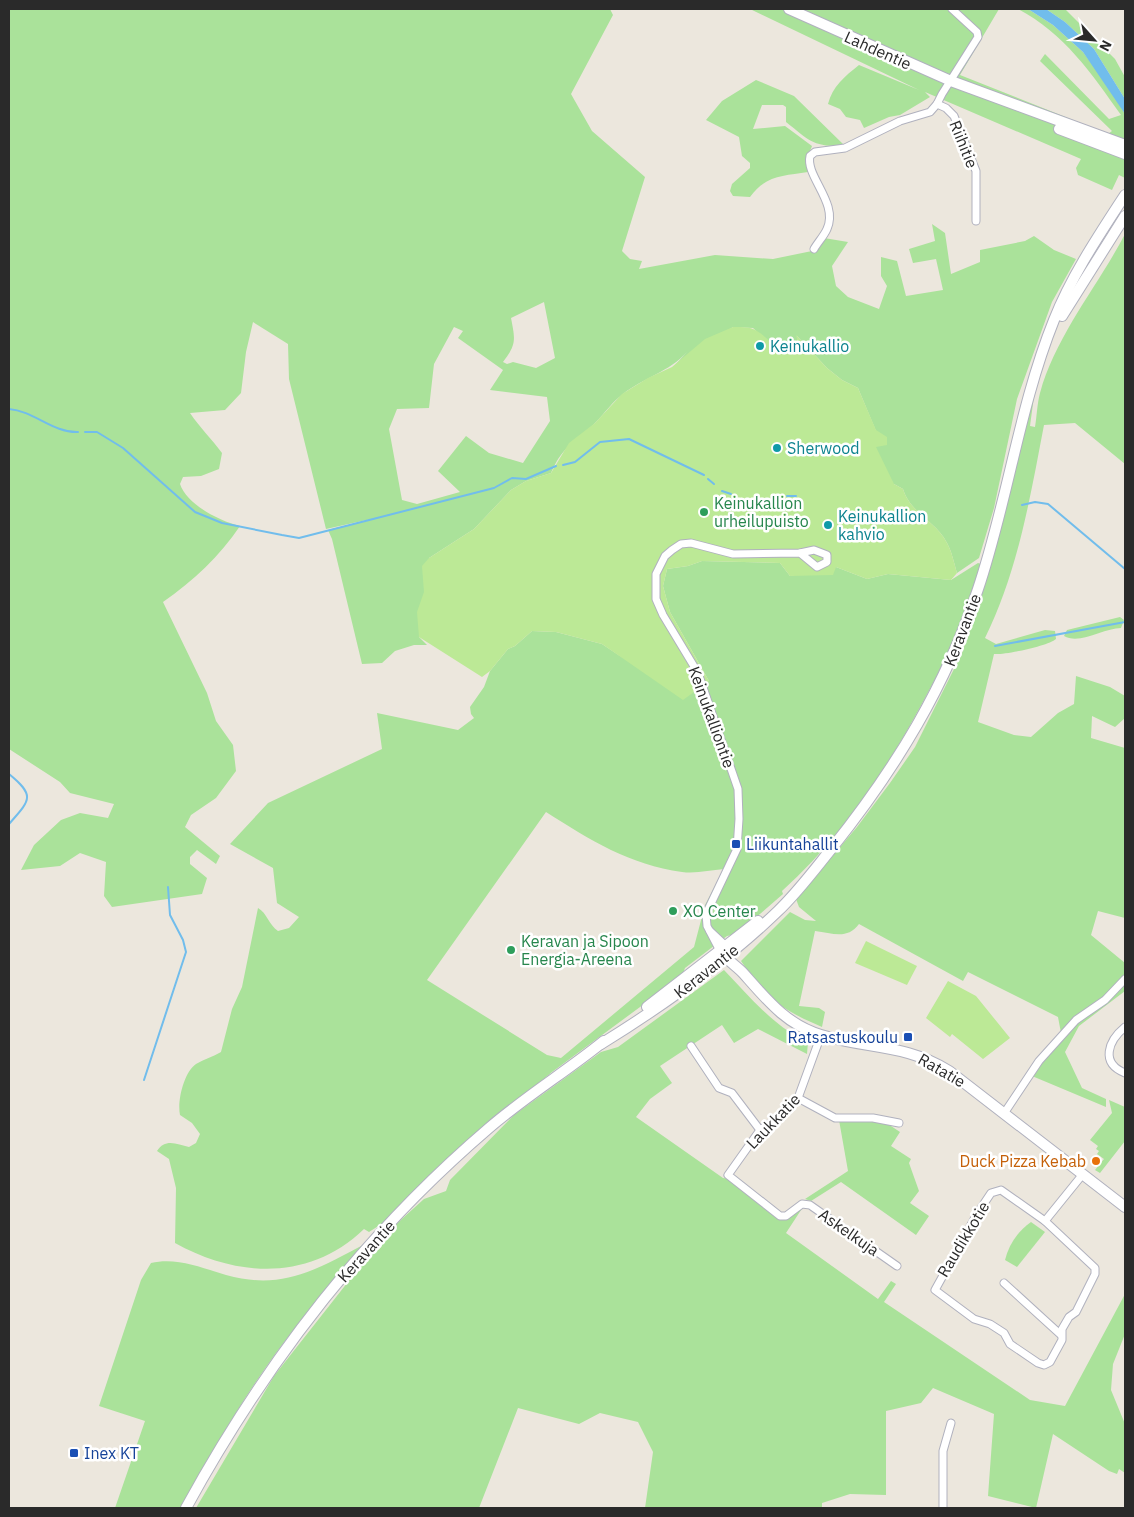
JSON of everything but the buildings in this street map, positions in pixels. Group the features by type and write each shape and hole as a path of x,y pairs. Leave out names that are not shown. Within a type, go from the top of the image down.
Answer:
{"main road":[{"name":"Lahdentie","path":"789,9 1016,111 1125,154"},
{"name":"Lahdentie","path":"969,89 1125,145"},
{"name":"Keravantie","path":"186,1508 222,1444 264,1379 324,1298 369,1246 434,1178 489,1128 601,1044 672,997 726,952 801,885 889,773 947,668 986,564 1016,438 1053,321 1075,275 1125,195"},
{"name":"Keravantie","path":"1047,340 1125,216"},
{"name":"Ratatie","path":"726,952 766,1000 784,1017 821,1035 906,1051 922,1056 950,1071 1125,1207"}],"street":[{"path":"814,249 828,228 829,216 824,191 809,166 810,156 815,152 846,148 900,121 930,112 937,104 978,37 977,32 952,9"},
{"name":"Riihitie","path":"937,104 946,108 954,116 976,171 976,221"},
{"name":"Keinukalliontie","path":"726,952 709,931 706,914 737,849 738,789 698,673 663,615 656,599 656,574 665,556 677,546 691,542 733,554 800,553"},
{"path":"1005,1112 1038,1061 1076,1020 1105,1000 1125,979"},
{"path":"1125,1027 1111,1042 1108,1055 1111,1064 1125,1073"},
{"name":"Laukkatie","path":"728,1174 760,1130 777,1119 798,1098 821,1035"},
{"path":"691,1046 719,1088 732,1093 760,1130"},
{"path":"798,1098 835,1118 873,1118 899,1123"},
{"name":"Askelkuja","path":"728,1174 730,1179 780,1216 786,1216 802,1204 810,1205 897,1266"},
{"path":"1004,1283 1061,1335 1069,1317 1076,1312 1095,1268 1045,1221 1083,1174"},
{"name":"Raudikkotie","path":"1045,1221 1001,1190 996,1190 977,1214 934,1290 974,1320 990,1324 1004,1333 1010,1344 1038,1363 1044,1365 1050,1362 1062,1340 1061,1335"},
{"path":"943,1508 943,1451 951,1423"}],"green space":[{"path":"9,9 610,9 613,15 571,94 592,131 645,177 622,251 630,259 642,261 639,269 715,255 773,259 812,251 824,238 848,242 832,266 836,286 848,297 879,309 887,286 881,276 881,257 897,261 906,296 943,290 936,259 913,263 909,249 935,241 932,224 945,233 951,274 980,262 980,250 1025,241 1034,236 1054,250 1076,259 1052,302 1017,399 994,508 979,558 957,573 950,550 942,535 912,505 903,489 894,484 884,485 875,447 876,431 858,388 842,380 827,368 797,336 799,347 792,349 771,345 753,328 733,327 668,373 687,352 672,365 639,383 615,400 589,429 566,449 551,473 526,481 511,490 474,529 429,558 431,566 419,637 427,645 414,645 395,651 382,663 362,664 332,539 328,530 371,519 326,529 289,379 288,344 253,322 246,352 241,393 225,410 190,413 222,453 219,469 201,476 183,477 180,484 190,499 205,511 240,526 224,548 205,567 163,602 207,693 216,721 233,745 236,771 216,798 191,815 185,827 220,856 216,864 197,850 190,857 190,864 207,878 202,894 112,907 104,896 106,862 80,853 60,866 21,870 34,845 61,820 80,813 108,818 114,804 70,793 60,782 9,749","holes":["544,302 555,358 536,368 513,362 507,364 503,362 511,350 514,341 511,318","454,327 463,331 458,338 503,370 490,390 547,397 550,421 523,463 489,453 466,436 438,471 460,492 417,504 402,500 389,429 397,409 429,408 434,364"]},
{"path":"750,9 999,9 960,75 1108,134 1112,131 1040,61 1045,54 1109,119 1121,115 1088,70 1063,42 1018,9 1028,9 1053,25 1083,52 1109,87 1125,114 1125,178 1119,175 1112,190 1078,175 1076,168 1081,159 925,92 930,97 900,115 889,117 864,128 860,120 846,117 840,109 828,104 836,87 859,65 919,90"},
{"path":"1046,9 1065,9 1115,59 1125,77 1125,99 1094,49 1065,22"},
{"path":"756,80 794,96 845,146 812,142 786,122 786,107 783,105 762,105 753,129 785,126 812,146 806,161 808,172 769,180 762,184 750,197 733,196 730,191 732,184 750,168 750,163 742,156 739,137 706,120 722,101"},
{"path":"1125,234 1125,464 1075,423 1044,425 1022,534 1006,587 985,638 996,644 1045,630 1055,631 1056,639 1026,650 994,654 978,722 1014,735 1031,737 1058,713 1074,704 1076,676 1110,687 1125,696 1125,718 1115,727 1092,716 1091,738 1125,748 1125,918 1098,911 1091,935 1125,963 1125,977 1104,999 1061,1033 1058,1017 968,972 963,981 859,924 845,934 815,931 799,1006 819,1008 825,1012 822,1027 776,1002 759,985 741,961 790,912 805,920 816,921 799,907 796,899 857,827 915,747 962,653 994,552 1034,396 1030,426 1035,427 1040,393 1056,351"},
{"name":"Keinukallion urheilupuisto","path":"733,327 753,329 773,344 784,349 799,347 796,335 827,368 842,380 858,388 876,430 887,437 887,445 876,447 894,484 903,489 912,505 937,529 949,546 957,573 951,580 888,574 867,579 836,567 833,575 790,576 780,563 702,561 688,566 667,569 663,586 670,612 709,681 683,700 602,644 556,632 532,631 515,646 508,649 490,671 482,677 419,637 417,612 424,592 422,566 429,558 474,529 511,490 526,481 551,473 569,443 595,423 622,394 648,378 672,367 705,339"},
{"path":"702,561 780,563 790,576 836,567 867,579 888,574 951,580 978,563 981,564 950,652 878,777 843,826 804,870 782,891 783,894 737,934 727,936 685,968 682,976 552,1072 465,1145 383,1223 369,1232 364,1229 343,1246 321,1258 297,1266 273,1269 248,1268 224,1263 199,1255 175,1243 176,1188 169,1159 157,1151 167,1143 189,1147 196,1143 200,1134 192,1123 180,1115 182,1087 188,1073 196,1064 221,1052 232,1009 242,987 258,908 278,931 289,928 299,917 277,903 273,868 230,844 268,803 382,749 377,713 458,730 474,718 470,707 484,687 490,671 508,649 515,646 532,631 556,632 602,644 620,656 709,681 670,612 663,586 667,569 688,566","holes":["546,812 611,850 645,864 663,869 687,872 724,869 705,905 694,947 561,1058 547,1055 427,980"]},
{"path":"1120,617 1124,620 1121,628 1077,639 1064,636 1067,630"},
{"path":"866,941 917,966 907,985 855,963"},
{"path":"724,970 773,1020 808,1042 807,1054 758,1029 734,1043 722,1025 660,1066 672,1083 650,1099 636,1117 723,1178 730,1179 783,1218 803,1207 786,1233 878,1299 891,1281 896,1284 884,1302 1030,1400 1065,1406 1125,1294 1125,1334 1113,1364 1111,1390 1125,1424 1125,1473 1119,1469 1117,1474 1109,1471 1053,1434 1036,1508 988,1496 994,1414 933,1388 921,1403 886,1411 886,1495 850,1494 822,1503 822,1508 645,1508 653,1452 638,1422 600,1413 579,1424 518,1408 479,1508 196,1508 274,1376 393,1227 424,1199 446,1191 450,1180 514,1115 601,1052 618,1047"},
{"path":"948,981 976,996 1010,1038 983,1059 952,1034 950,1037 926,1018"},
{"path":"1125,981 1125,991 1079,1026 1065,1052 1082,1088 1106,1099 1106,1107 1032,1076 1062,1037"},
{"path":"1109,1100 1125,1107 1125,1141 1100,1173 1095,1170 1104,1159 1097,1154 1099,1151 1096,1149 1098,1146 1090,1140 1112,1113"},
{"path":"839,1120 885,1122 900,1132 891,1146 911,1159 909,1163 919,1191 910,1203 929,1216 916,1235 841,1182 811,1201 805,1199 848,1171"},
{"path":"1031,1222 1045,1232 1017,1267 1005,1260 1015,1238"},
{"path":"365,1244 307,1313 266,1367 222,1436 181,1508 115,1508 145,1421 99,1406 141,1280 151,1263 180,1262 246,1279 282,1279 315,1269"}],"water":[{"path":"1028,9 1046,9 1065,22 1094,49 1125,99 1125,114 1083,52 1053,25"}],"waterway":[{"path":"9,409 27,414 60,429 78,432"},
{"path":"85,432 97,432 123,448 195,512 222,523 299,538 494,488 512,478 526,479 556,466"},
{"path":"563,465 575,462 600,442 629,439 704,475"},
{"path":"708,479 714,484"},
{"path":"722,491 731,494"},
{"path":"787,496 796,496"},
{"path":"1022,505 1035,502 1048,504 1125,569"},
{"path":"995,646 1125,622"},
{"path":"9,774 18,781 27,798 22,809 9,824"},
{"path":"144,1080 186,952 183,940 170,915 168,887"}],"place":[{"name":"Keinukallio","path":"760,346"},
{"name":"Sherwood","path":"777,448"},
{"name":"Keinukallion urheilupuisto","path":"704,512"},
{"name":"Keinukallion kahvio","path":"828,525"},
{"name":"Liikuntahallit","path":"736,844"},
{"name":"XO Center","path":"673,911"},
{"name":"Keravan ja Sipoon Energia-Areena","path":"511,950"},
{"name":"Ratsastuskoulu","path":"908,1037"},
{"name":"Duck Pizza Kebab","path":"1096,1161"},
{"name":"Inex KT","path":"74,1453"}]}
